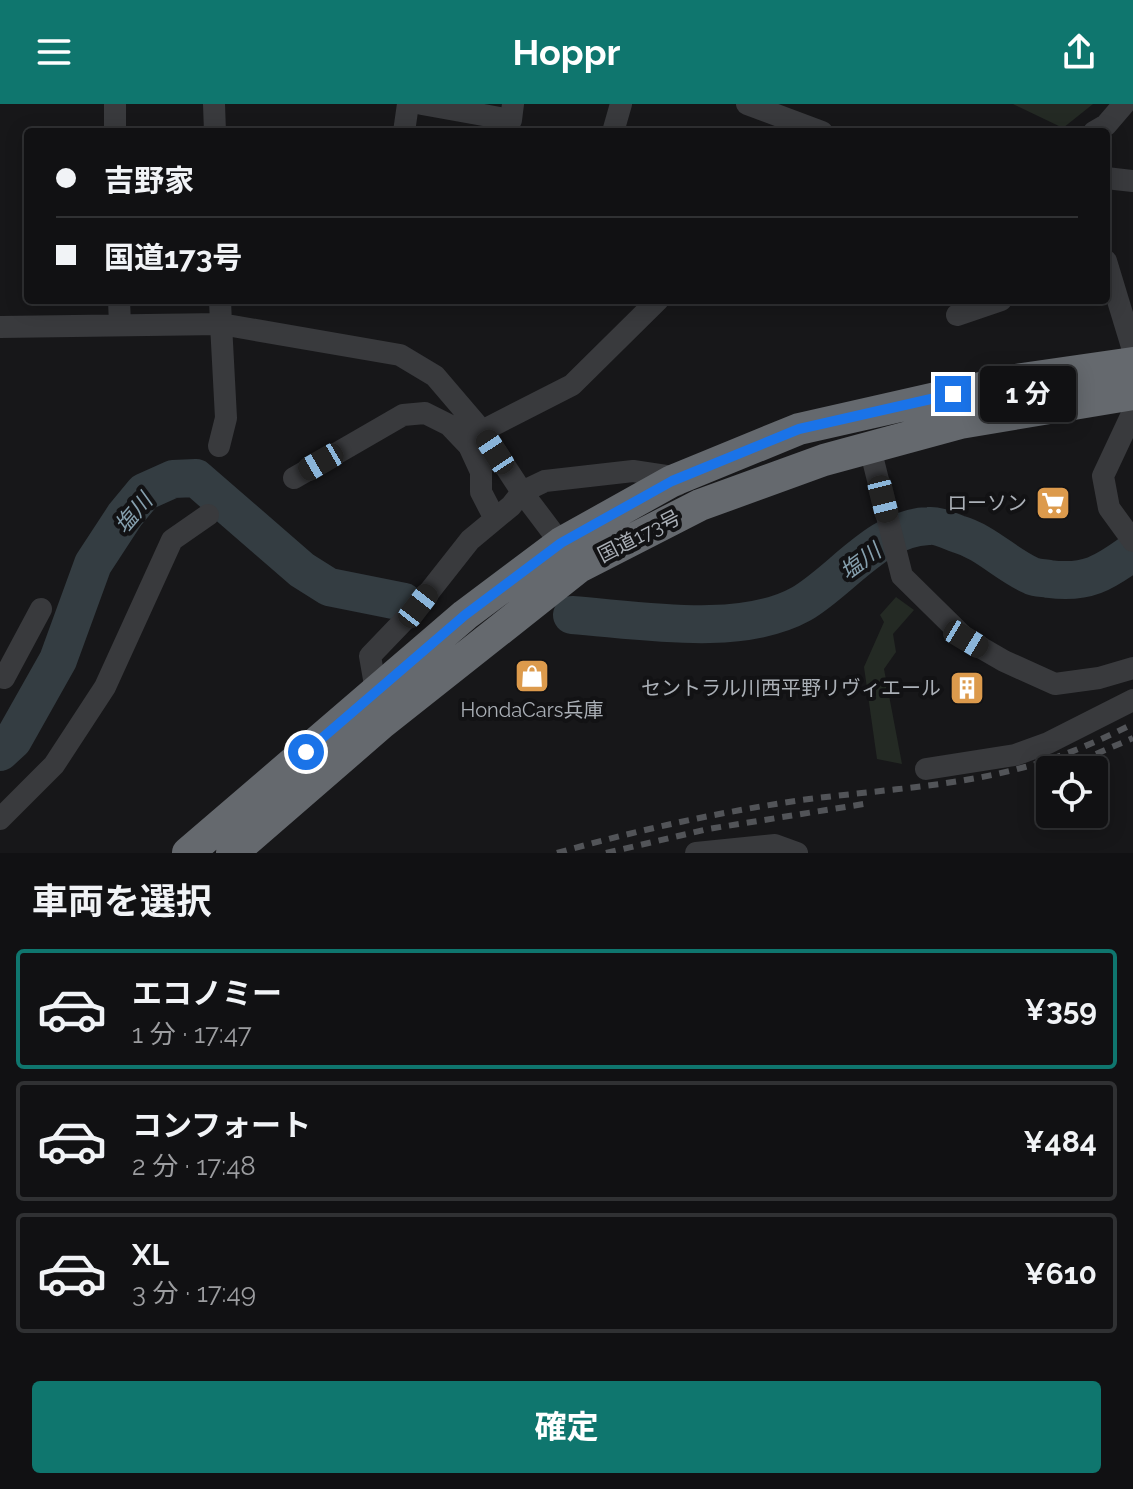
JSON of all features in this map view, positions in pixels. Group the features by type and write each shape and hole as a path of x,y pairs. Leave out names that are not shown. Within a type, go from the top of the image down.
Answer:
{"highway":[{"name":"国道173号","path":"232,853 379,707 465,615 570,555 672,481 799,429 1015,380 1133,363"},
{"name":"国道173号","path":"570,555 824,460 960,423 1133,394"},
{"name":"国道173号","path":"188,853 379,707"}],"street":[{"path":"115,104 115,128"},
{"path":"214,104 215,128"},
{"path":"405,128 408,104"},
{"path":"422,104 511,120 513,104"},
{"path":"614,128 621,104"},
{"path":"747,104 811,128"},
{"path":"1101,128 1124,104"},
{"path":"1110,178 1133,181"},
{"path":"1110,276 1133,350"},
{"path":"119,304 120,325"},
{"path":"219,446 226,418 220,304"},
{"path":"482,431 572,385 654,304"},
{"path":"957,315 989,304"},
{"path":"0,327 221,324 400,355 435,376 482,431 522,492 570,555"},
{"path":"1133,412 1103,476 1109,508 1133,541"},
{"path":"294,478 403,415 425,413 449,425 469,446 481,472 481,492 495,519"},
{"path":"870,448 902,576 966,639 1004,661 1055,684 1099,678 1133,668"},
{"path":"379,707 370,656 418,606 470,540 511,506 522,492 545,481 633,471 666,476 700,505"},
{"path":"0,819 54,765 105,687 172,540 208,515"},
{"path":"1,681 41,609"},
{"path":"926,769 1015,755 1048,743 1133,700"},
{"path":"696,853 781,850"}],"shaded area":[{"path":"1013,104 1093,104 1063,128"},
{"path":"896,597 914,610 893,634 896,652 884,669 902,764 877,759 864,667 884,622 880,615"}],"waterway":[{"name":"塩川","path":"0,752 13,740 58,660 93,564 144,492 173,479 196,478 302,570 329,587 404,602"},
{"name":"塩川","path":"572,615 658,623 749,621 801,604 893,535 929,526 968,538 1022,571 1049,579 1085,578 1113,566 1133,552"}],"railway":[{"path":"557,853 648,829 740,810 998,774 1067,753 1133,724"},
{"path":"1096,754 1133,738"},
{"path":"606,853 708,829 870,803"}],"place":[{"name":"ローソン","path":"1053,503"},
{"name":"HondaCars兵庫","path":"532,676"},
{"name":"セントラル川西平野リヴィエール","path":"967,688"}],"route":[{"path":"306,752 465,615 561,543 672,481 799,429 953,394"}]}
